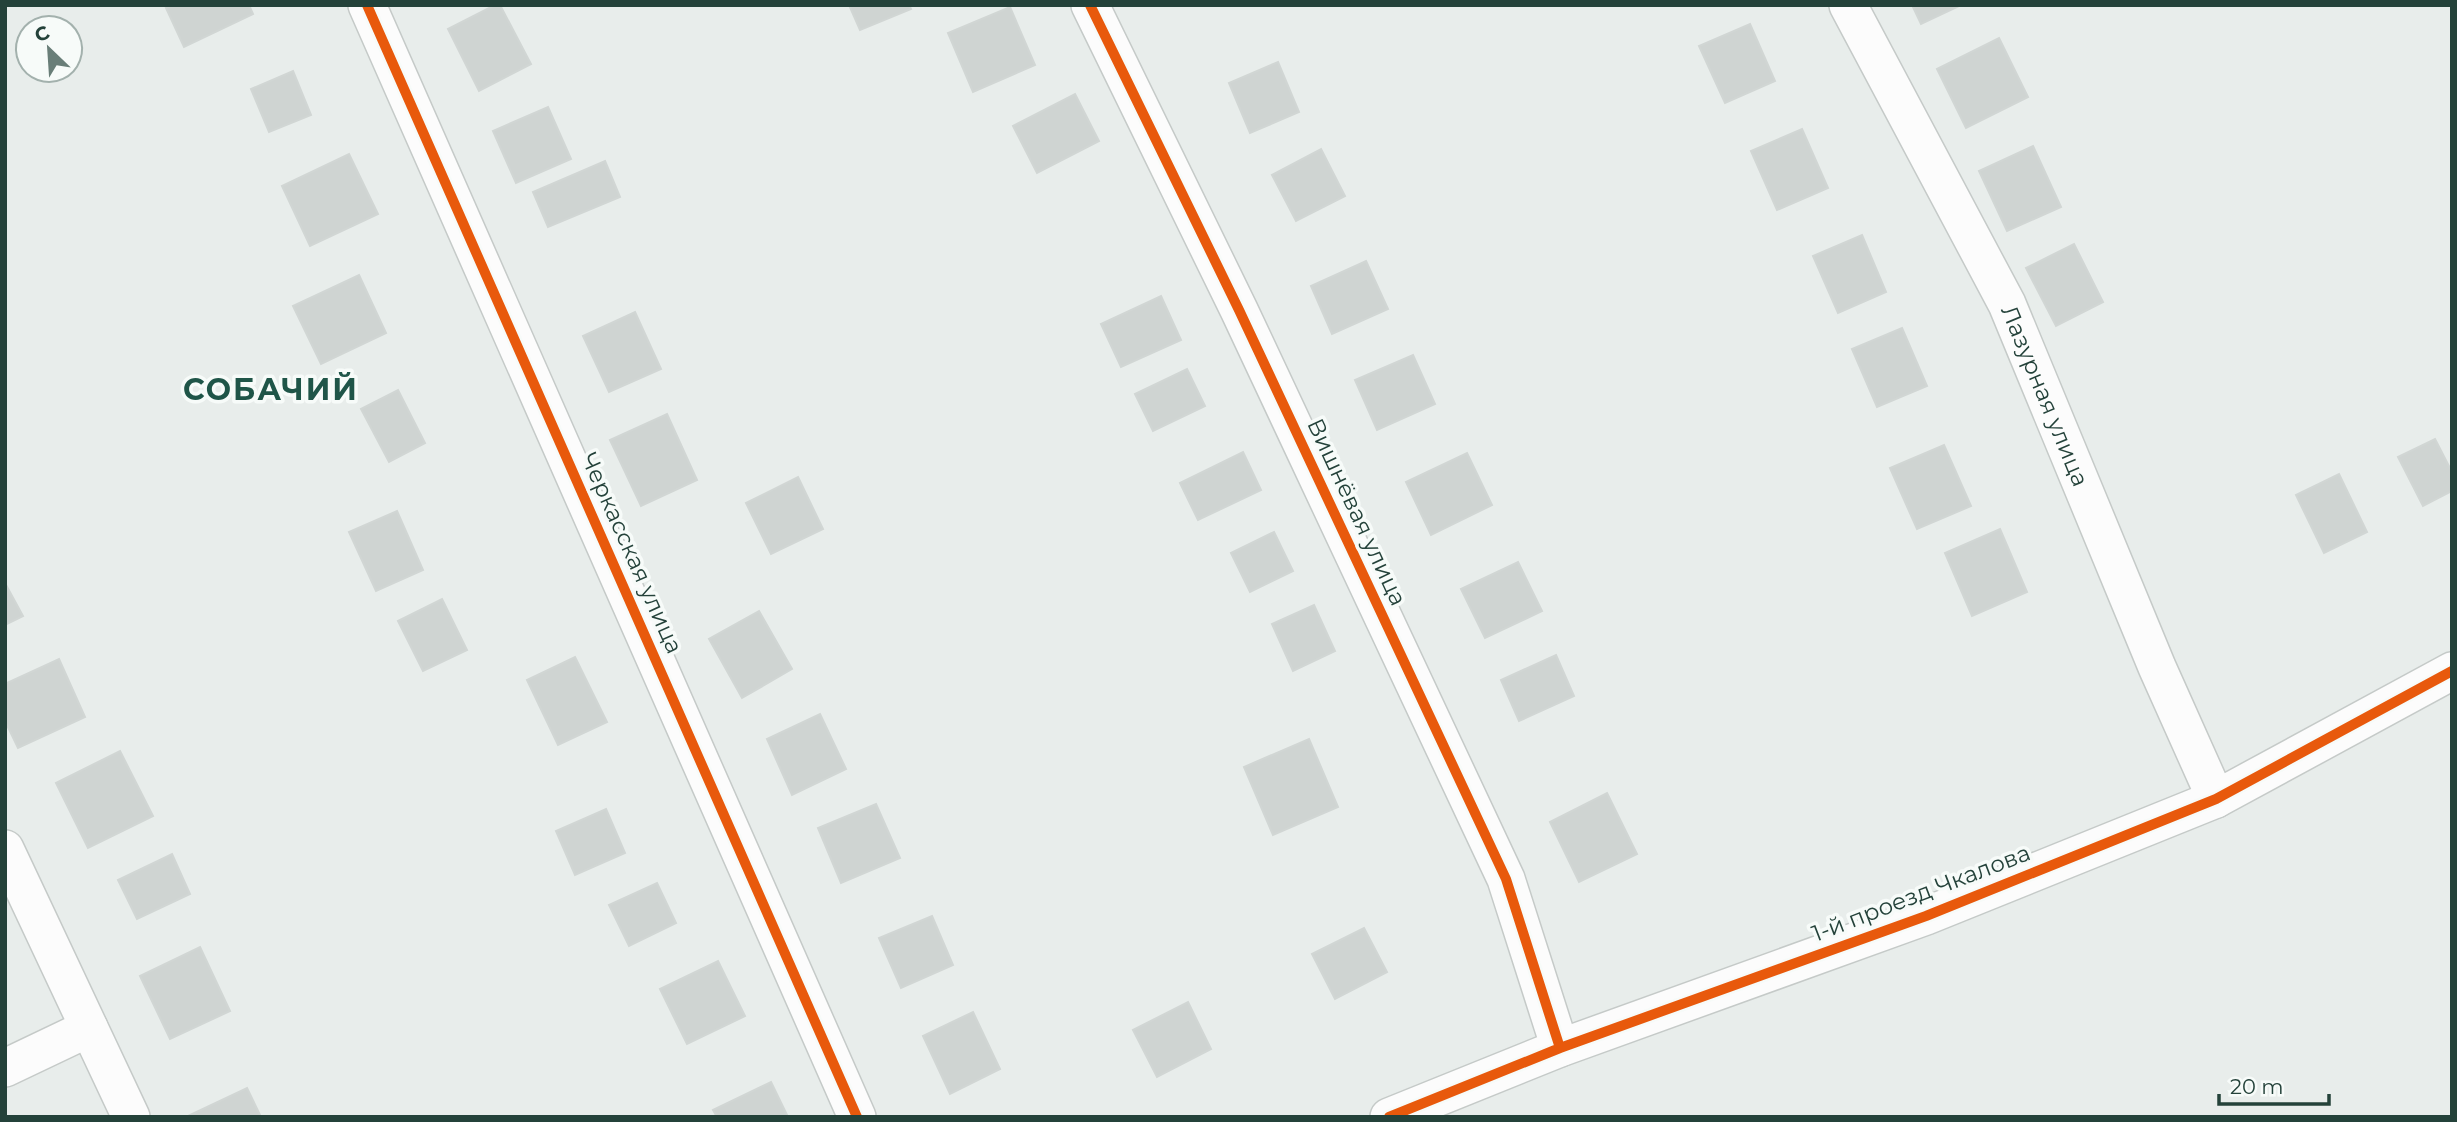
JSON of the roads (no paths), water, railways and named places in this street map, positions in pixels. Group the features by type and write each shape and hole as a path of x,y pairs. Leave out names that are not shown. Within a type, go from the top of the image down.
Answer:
{"street":[{"name":"Черкасская улица","path":"367,5 857,1117"},
{"name":"Вишнёвая улица","path":"1090,5 1239,310 1506,879 1560,1048"},
{"name":"Лазурная улица","path":"1849,5 2007,304 2157,667 2216,799"},
{"name":"1-й проезд Чкалова","path":"1389,1117 1560,1048 1926,916 2216,799 2452,671"},
{"path":"5,849 131,1117"},
{"path":"5,1068 89,1028"}],"district":[{"name":"СОБАЧИЙ","path":"271,389"}]}
